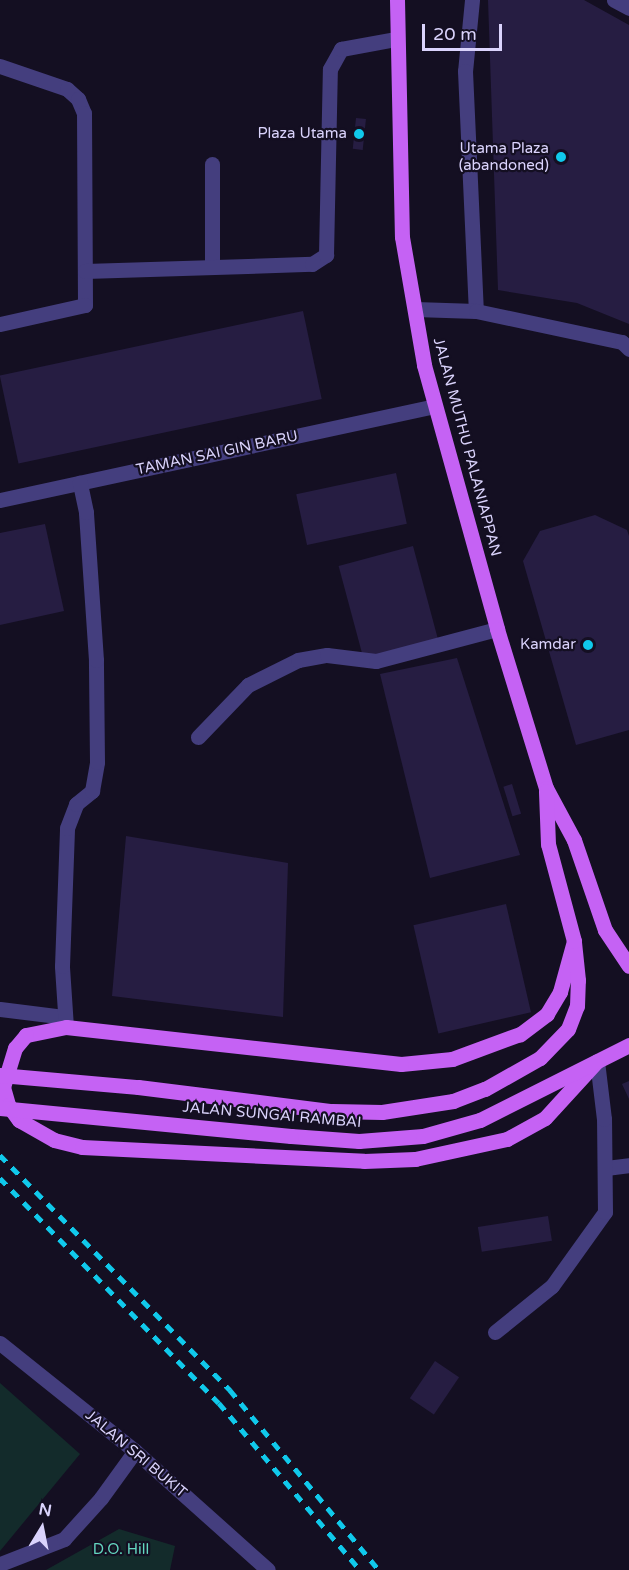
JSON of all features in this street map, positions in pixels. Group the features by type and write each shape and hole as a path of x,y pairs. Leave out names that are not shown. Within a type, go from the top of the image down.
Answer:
{"main road":[{"name":"JALAN MUTHU PALANIAPPAN","path":"397,0 396,39 402,237 435,406 497,629 546,788 574,840 605,930 629,966"},
{"name":"JALAN MUTHU PALANIAPPAN","path":"453,1101 485,1089 540,1058 567,1029 577,1005 574,942 548,844 546,788"},
{"path":"574,942 560,992 547,1014 520,1034 452,1059 401,1064 65,1022 26,1035 15,1048 3,1087 8,1105 19,1120 54,1140 82,1147 364,1161 415,1159 507,1139 545,1118 597,1061"},
{"name":"JALAN SUNGAI RAMBAI","path":"0,1108 359,1141 423,1136 480,1120 629,1045"},
{"name":"JALAN SUNGAI RAMBAI","path":"0,1075 138,1087 332,1111 382,1112 453,1101"}],"street":[{"path":"472,0 465,71 476,310"},
{"path":"614,0 629,8"},
{"path":"85,271 312,264 326,255 330,69 341,49 396,39"},
{"path":"0,66 67,89 78,99 84,113 85,271 85,305 0,324"},
{"path":"212,164 212,267"},
{"path":"415,309 476,310 622,342 629,349"},
{"name":"TAMAN SAI GIN BARU","path":"0,500 435,406"},
{"path":"0,1009 65,1022 67,828 76,804 92,791 97,762 96,660 86,512 80,483"},
{"path":"198,737 248,685 298,660 327,655 376,661 497,629"},
{"path":"495,1332 552,1286 605,1212 606,1168 597,1061"},
{"path":"606,1168 629,1165"},
{"name":"JALAN SRI BUKIT","path":"0,1343 135,1451 268,1570"},
{"path":"0,1563 64,1539 101,1498 135,1451"}],"green space":[{"path":"0,1383 80,1454 0,1551"},
{"name":"D.O. Hill","path":"119,1529 175,1546 170,1570 46,1570"}],"building":[{"name":"Utama Plaza (abandoned)","path":"488,0 584,0 629,25 629,324 577,303 498,290"},
{"path":"356,118 366,119 363,150 353,149"},
{"path":"303,311 322,399 18,463 0,375"},
{"path":"396,473 407,524 307,545 296,494"},
{"name":"Kamdar","path":"595,515 627,530 629,536 629,730 576,745 523,561 540,531"},
{"path":"45,524 64,611 0,625 0,533"},
{"path":"413,546 438,641 364,661 339,566"},
{"path":"457,658 520,855 430,878 380,674"},
{"path":"512,784 521,814 512,816 503,787"},
{"path":"126,836 288,863 283,1017 112,996"},
{"path":"506,904 531,1012 438,1034 413,925"},
{"path":"629,1081 629,1099 622,1084"},
{"path":"548,1216 552,1241 482,1252 478,1227"},
{"path":"435,1361 459,1377 434,1415 410,1398"}],"railway":[{"path":"0,1155 230,1390 379,1570"},
{"path":"0,1178 219,1403 360,1570"}],"place":[{"name":"Plaza Utama","path":"359,134"},
{"name":"Utama Plaza (abandoned)","path":"561,157"},
{"name":"Kamdar","path":"588,645"}]}
